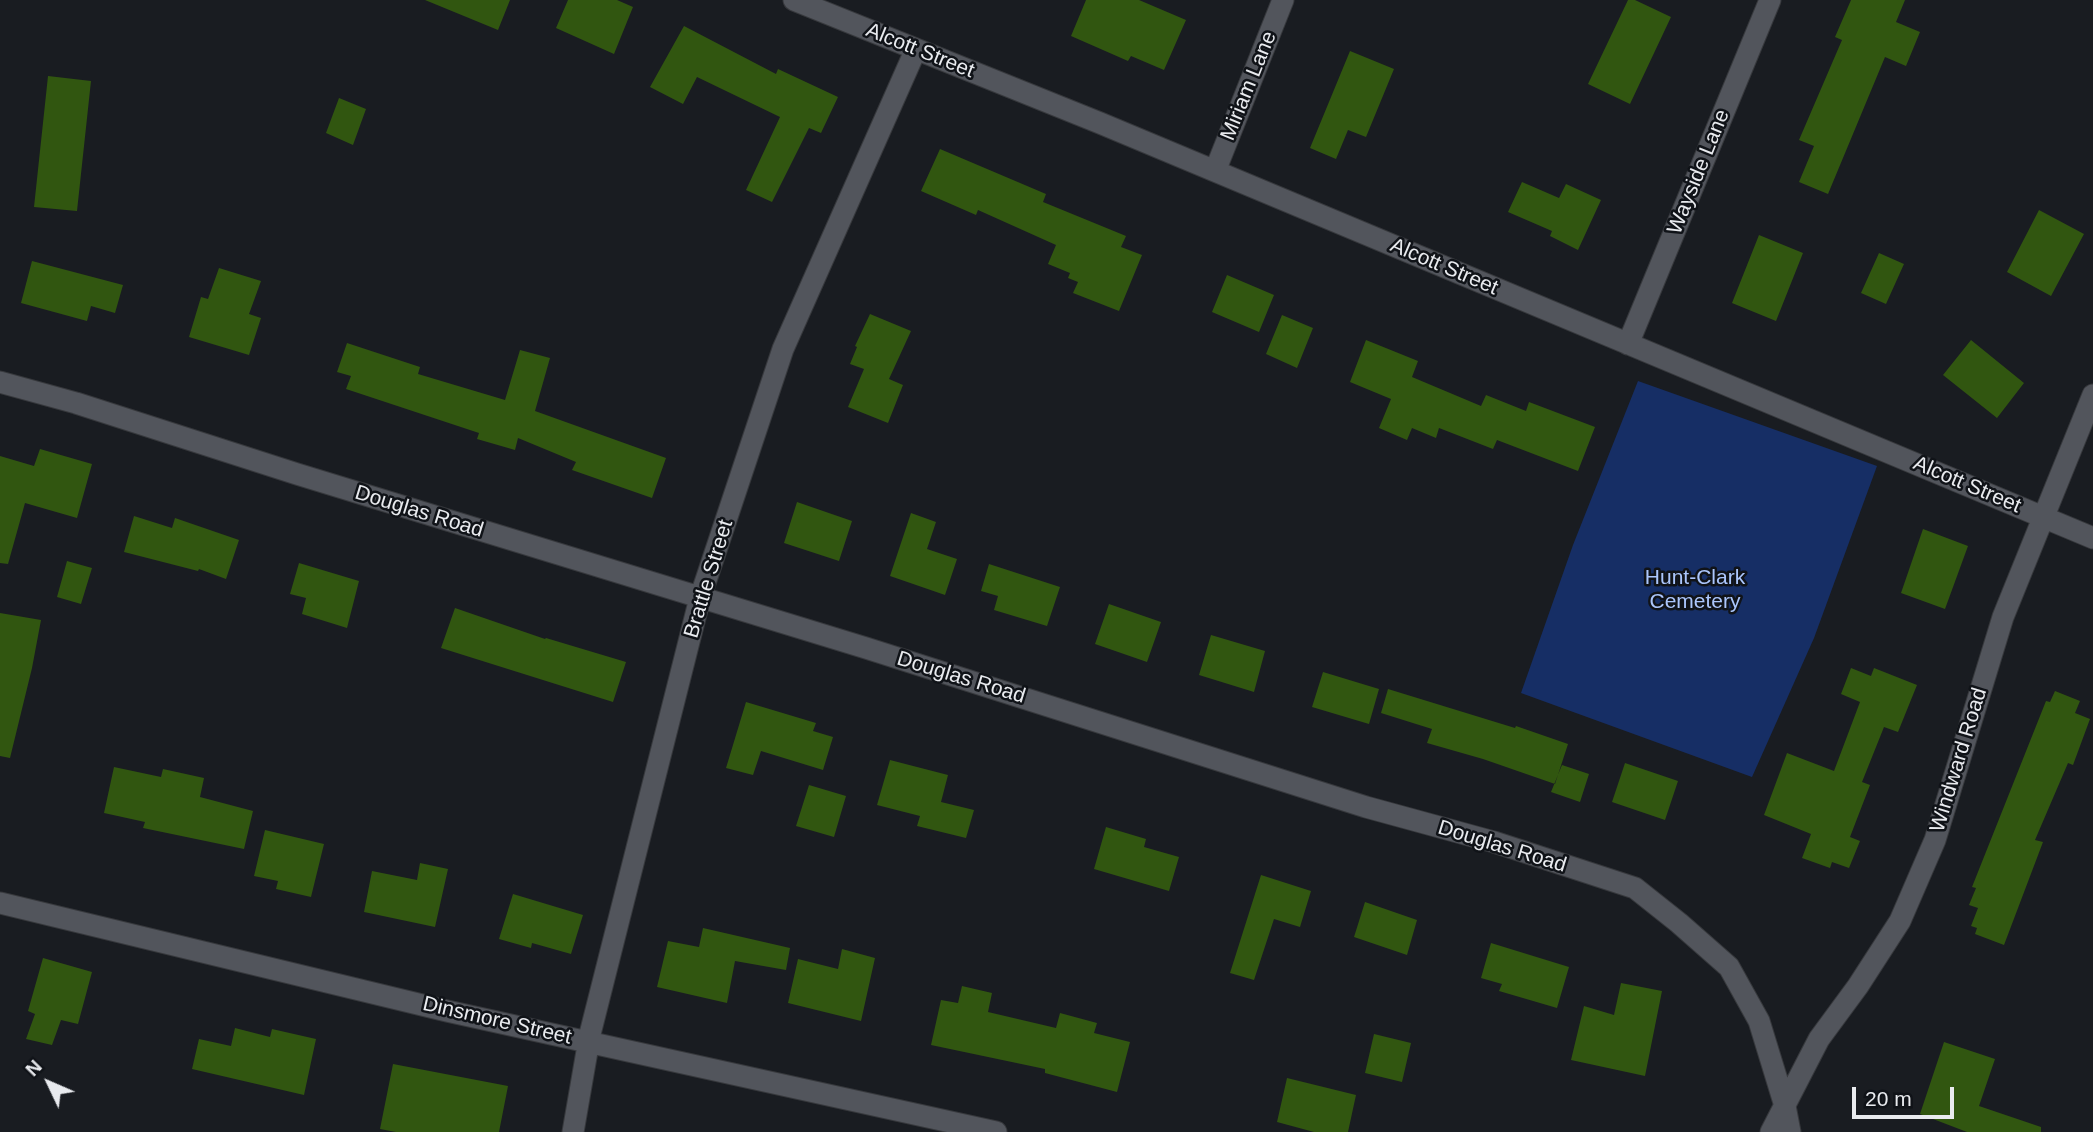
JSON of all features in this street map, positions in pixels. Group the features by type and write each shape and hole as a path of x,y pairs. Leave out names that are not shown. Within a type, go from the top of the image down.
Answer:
{"street":[{"name":"Alcott Street","path":"794,0 1215,171 2093,538"},
{"name":"Miriam Lane","path":"1215,171 1283,0"},
{"name":"Wayside Lane","path":"1628,344 1770,0"},
{"name":"Brattle Street","path":"573,1132 589,1042 700,597 783,349 916,49"},
{"name":"Douglas Road","path":"0,382 1127,729 1366,807 1494,842 1635,888 1729,967 1759,1021 1785,1105 1790,1132"},
{"name":"Windward Road","path":"1771,1132 1819,1039 1858,986 1900,921 1935,840 2003,617 2093,395"},
{"name":"Dinsmore Street","path":"0,903 434,1007 996,1132"}],"green space":[{"name":"Hunt-Clark Cemetery","path":"1638,381 1877,466 1814,638 1752,777 1521,693 1573,545"}],"building":[{"path":"425,0 510,0 498,30"},
{"path":"568,0 617,0 633,7 614,54 556,28"},
{"path":"1086,0 1139,0 1186,20 1164,70 1131,56 1128,61 1071,36"},
{"path":"1628,0 1635,0 1671,17 1630,104 1588,84"},
{"path":"1851,0 1905,0 1896,22 1920,32 1906,66 1885,57 1828,194 1799,182 1814,146 1799,140 1842,40 1835,37"},
{"path":"684,26 776,74 778,69 838,97 821,133 809,128 772,202 746,190 780,117 697,77 683,104 650,87"},
{"path":"1350,51 1394,69 1366,137 1348,130 1336,159 1310,148"},
{"path":"48,76 91,81 77,211 34,207"},
{"path":"339,98 366,109 353,145 326,133"},
{"path":"940,149 1046,194 1043,202 1126,236 1121,247 1142,255 1119,311 1073,293 1078,282 1068,278 1070,273 1048,264 1056,245 978,210 976,215 921,191"},
{"path":"1522,182 1559,198 1566,184 1601,200 1578,250 1550,236 1552,231 1508,212"},
{"path":"2039,210 2084,234 2051,296 2007,272"},
{"path":"1759,235 1803,253 1776,321 1732,303"},
{"path":"1879,253 1904,264 1886,304 1861,293"},
{"path":"32,261 123,285 115,313 91,306 87,321 21,303"},
{"path":"219,268 261,281 249,314 261,318 249,355 189,337 201,297 208,299"},
{"path":"1227,275 1274,295 1259,332 1212,312"},
{"path":"870,314 911,331 889,379 903,385 888,423 848,407 864,369 850,364"},
{"path":"1282,315 1313,328 1297,368 1266,354"},
{"path":"1366,340 1418,361 1412,377 1481,406 1486,395 1526,411 1529,402 1595,427 1578,471 1497,440 1493,449 1439,428 1436,438 1412,428 1407,440 1379,428 1391,399 1350,382"},
{"path":"1971,340 2024,383 1997,418 1943,375"},
{"path":"347,343 420,367 418,374 505,400 520,350 550,358 535,411 666,458 652,498 572,470 576,462 518,438 515,450 477,439 479,433 346,389 351,376 337,372"},
{"path":"40,449 92,464 77,518 25,503 8,564 0,563 0,456 34,466"},
{"path":"797,502 852,521 839,561 784,543"},
{"path":"911,513 936,522 927,549 957,559 945,595 890,576"},
{"path":"134,516 172,528 175,518 239,540 226,579 199,569 198,571 124,552"},
{"path":"1923,529 1968,546 1945,609 1901,593"},
{"path":"67,561 92,568 81,604 57,597"},
{"path":"299,563 359,581 347,628 302,614 306,598 290,594"},
{"path":"989,564 1060,587 1047,626 994,610 998,596 981,591"},
{"path":"1109,604 1161,622 1147,662 1095,644"},
{"path":"455,608 545,639 626,662 613,702 441,648"},
{"path":"0,613 41,620 10,758 0,756"},
{"path":"1211,635 1265,651 1254,692 1199,675"},
{"path":"1851,668 1871,676 1874,668 1917,685 1898,732 1884,727 1862,782 1870,785 1850,837 1860,841 1849,868 1832,862 1830,868 1802,858 1811,834 1764,815 1787,753 1834,771 1860,702 1841,694"},
{"path":"1323,672 1379,689 1369,724 1312,707"},
{"path":"1388,689 1568,744 1555,784 1427,743 1432,729 1381,713"},
{"path":"2055,691 2080,701 2075,713 2090,719 2073,765 2068,763 2035,840 2043,842 2004,945 1975,934 1977,928 1971,926 1978,908 1969,905 1976,888 1972,887 2046,701 2050,702"},
{"path":"746,702 816,723 813,731 833,737 823,770 761,751 753,775 726,768"},
{"path":"890,760 948,775 941,802 974,810 966,838 917,826 920,816 877,805"},
{"path":"1625,763 1678,781 1665,820 1612,802"},
{"path":"1562,765 1589,774 1580,802 1551,792"},
{"path":"114,767 161,777 163,769 204,778 200,797 253,811 244,849 143,828 145,822 104,813"},
{"path":"809,785 846,796 834,837 796,826"},
{"path":"1106,827 1146,839 1144,847 1179,857 1169,891 1094,869"},
{"path":"265,830 324,844 311,897 276,889 278,881 254,876"},
{"path":"420,863 448,869 435,927 364,912 372,871 417,880"},
{"path":"1261,875 1311,891 1300,927 1274,919 1254,980 1230,973"},
{"path":"513,894 583,915 571,954 532,943 531,948 499,939"},
{"path":"1365,902 1417,920 1407,955 1354,937"},
{"path":"703,928 790,948 786,970 735,961 727,1003 657,987 668,941 699,947"},
{"path":"1491,943 1569,967 1557,1008 1499,991 1502,984 1481,978"},
{"path":"842,949 875,958 861,1021 788,1003 798,959 838,969"},
{"path":"43,958 92,972 78,1024 61,1020 52,1045 26,1039 35,1014 28,1011"},
{"path":"1621,983 1662,991 1645,1076 1571,1060 1584,1006 1614,1015"},
{"path":"962,986 992,993 988,1012 1056,1028 1060,1013 1097,1023 1094,1033 1130,1042 1117,1092 1045,1073 1045,1069 931,1045 941,1000 958,1003"},
{"path":"235,1028 270,1037 272,1029 316,1039 304,1095 192,1069 199,1039 231,1046"},
{"path":"1374,1034 1411,1043 1402,1082 1365,1073"},
{"path":"1944,1042 1995,1059 1979,1106 2041,1127 2041,1132 1967,1132 1920,1114"},
{"path":"393,1064 508,1086 499,1132 396,1132 380,1129"},
{"path":"1287,1078 1356,1095 1348,1132 1314,1132 1277,1122"}]}
